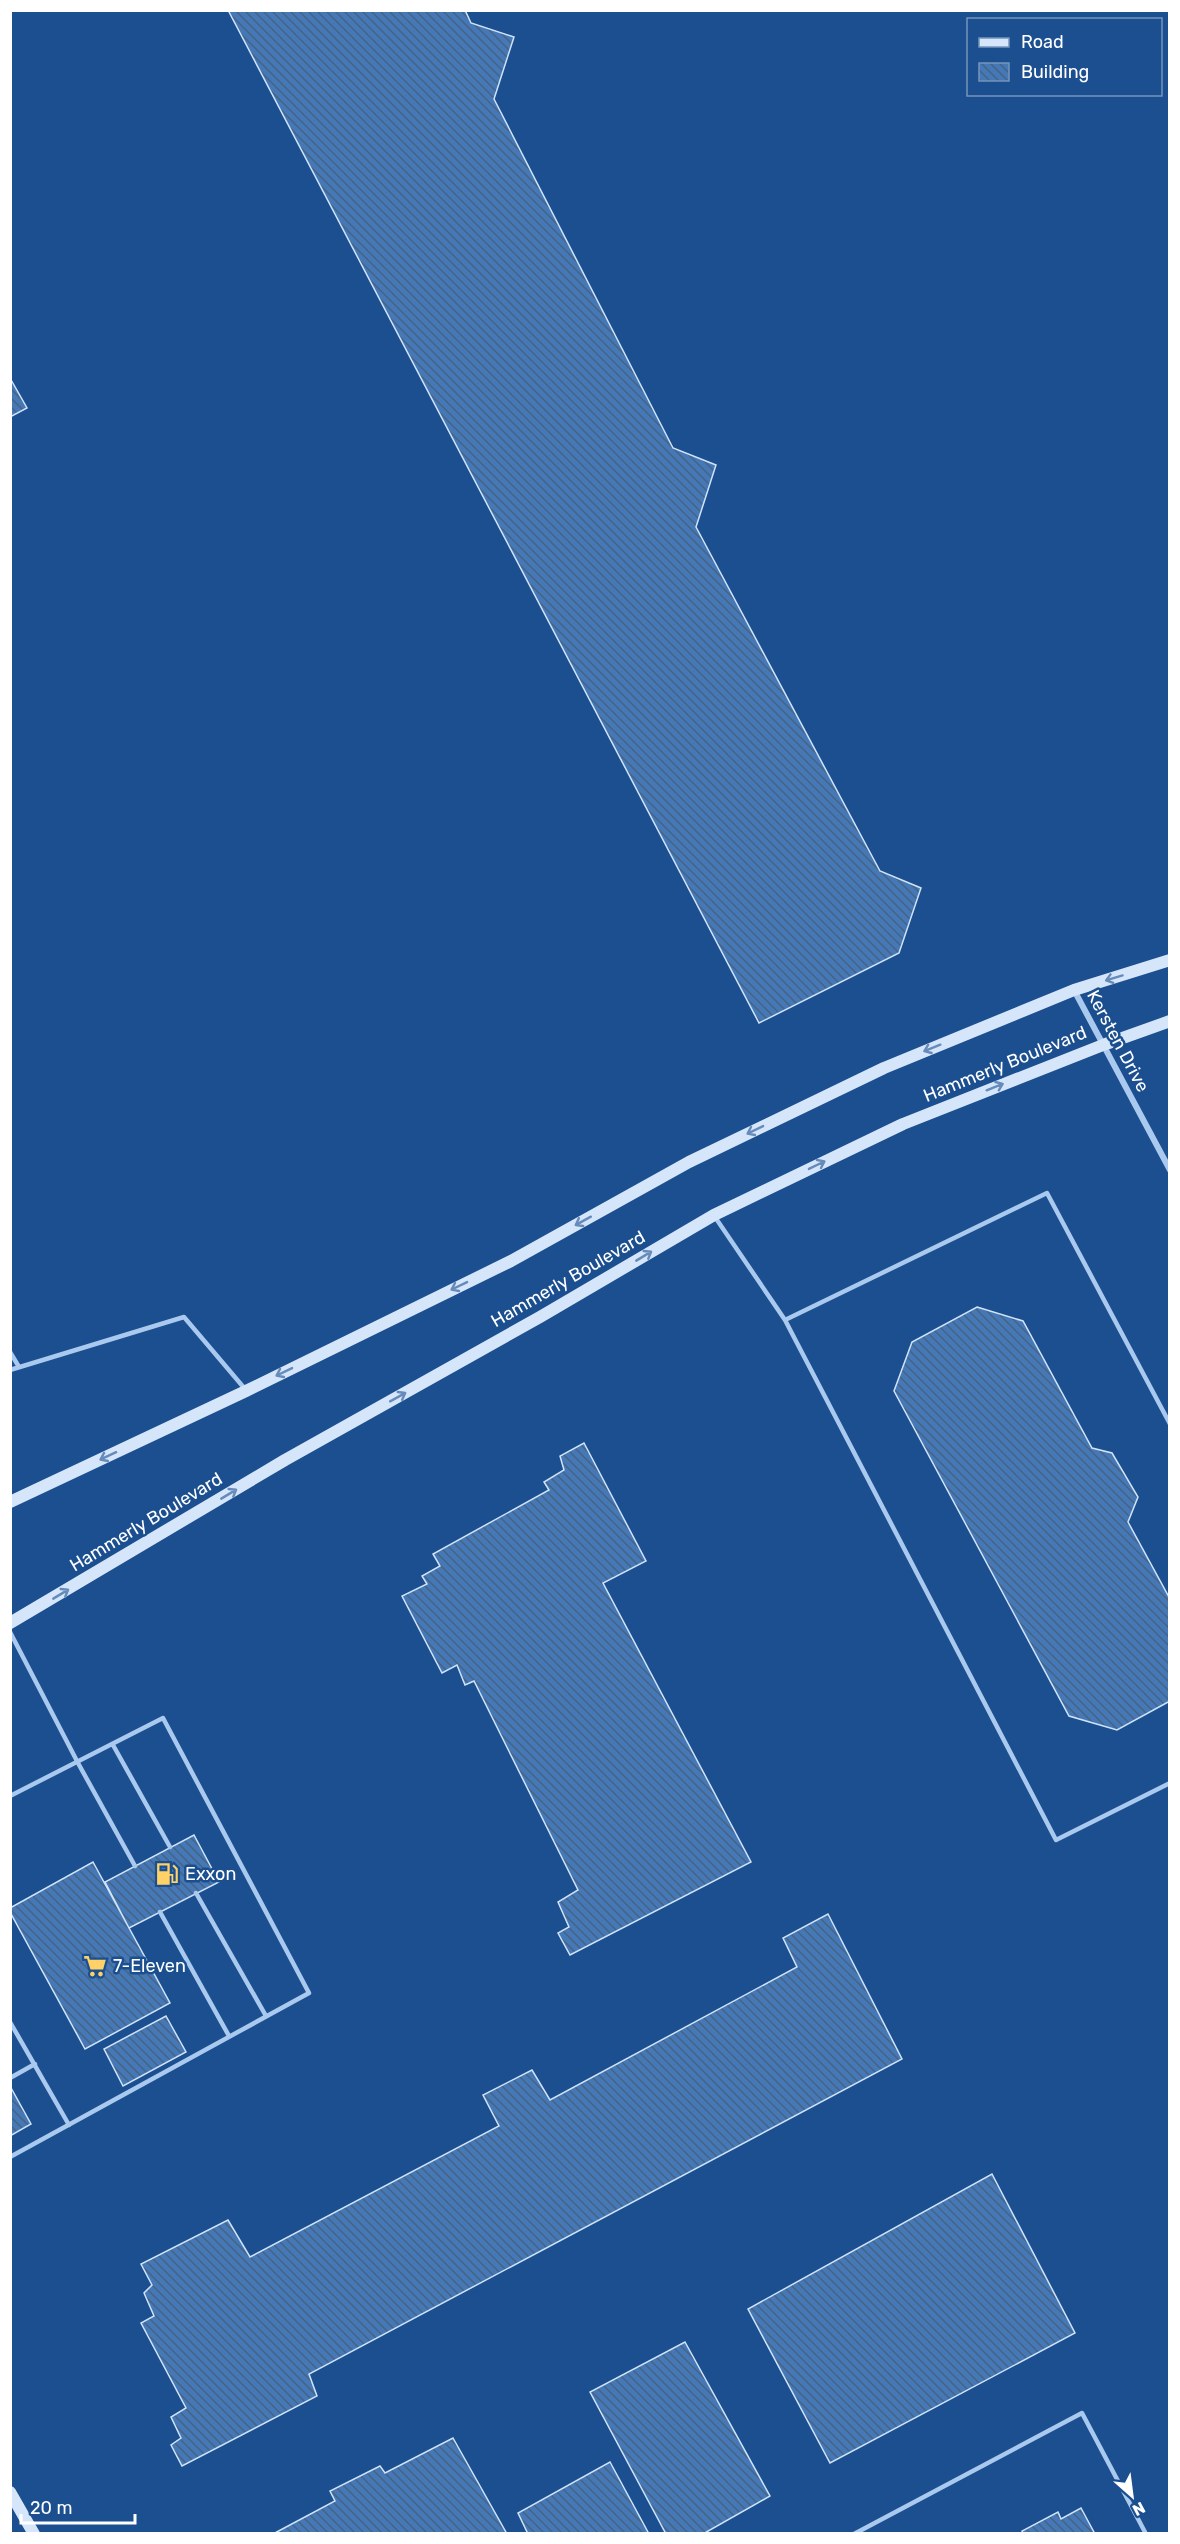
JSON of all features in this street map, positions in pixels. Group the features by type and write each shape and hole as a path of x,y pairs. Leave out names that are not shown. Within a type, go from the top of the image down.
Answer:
{"main road":[{"path":"10,1502 246,1391 511,1261 711,1151 884,1068 1074,990 1170,960"},
{"name":"Hammerly Boulevard","path":"10,1623 285,1460 540,1317 714,1215 903,1124 1102,1045 1170,1021"},
{"path":"10,2492 34,2534"}],"street":[{"name":"Kersten Drive","path":"1074,990 1170,1170"}],"lane":[{"path":"785,1320 1047,1193 1170,1424"},
{"path":"714,1215 785,1320 1056,1840 1170,1783"},
{"path":"10,1370 184,1317 246,1391"},
{"path":"10,1352 19,1367"},
{"path":"10,1632 135,1866"},
{"path":"10,1796 162,1718 309,1993 10,2157"},
{"path":"113,1745 170,1847"},
{"path":"196,1893 266,2016"},
{"path":"160,1912 229,2036"},
{"path":"10,2022 69,2125"},
{"path":"10,2078 34,2064"},
{"path":"854,2534 1082,2413 1146,2534"}],"building":[{"path":"228,10 465,10 471,23 514,37 494,99 673,448 716,465 696,527 880,871 921,888 899,953 759,1023"},
{"path":"10,378 27,408 10,417"},
{"path":"977,1307 1023,1321 1092,1448 1112,1453 1138,1497 1128,1522 1170,1599 1170,1701 1117,1730 1069,1716 894,1391 912,1342"},
{"path":"584,1443 646,1561 603,1583 751,1862 570,1955 558,1933 569,1927 558,1902 578,1890 474,1681 465,1685 457,1665 442,1673 402,1596 427,1584 422,1576 440,1566 433,1554 549,1490 544,1482 564,1470 560,1456"},
{"name":"Exxon","path":"194,1835 219,1882 129,1928 105,1882"},
{"name":"7-Eleven","path":"93,1862 170,2003 85,2049 10,1912 10,1908"},
{"path":"828,1914 902,2059 309,2374 317,2396 182,2466 171,2445 181,2438 171,2417 186,2408 141,2323 154,2316 144,2293 152,2285 141,2264 228,2220 250,2257 499,2126 483,2095 532,2070 550,2100 797,1967 783,1938"},
{"path":"166,2016 186,2052 123,2086 104,2049"},
{"path":"10,2086 31,2124 10,2136"},
{"path":"992,2174 1075,2333 830,2463 748,2309"},
{"path":"685,2342 770,2496 703,2534 666,2534 590,2392"},
{"path":"453,2438 507,2534 273,2534 335,2501 330,2491 380,2466 385,2473"},
{"path":"610,2462 649,2534 528,2534 518,2513"},
{"path":"1081,2508 1095,2534 1023,2534 1022,2531 1058,2512 1061,2519"}],"place":[{"name":"Exxon","path":"167,1874"},
{"name":"7-Eleven","path":"95,1966"}]}
